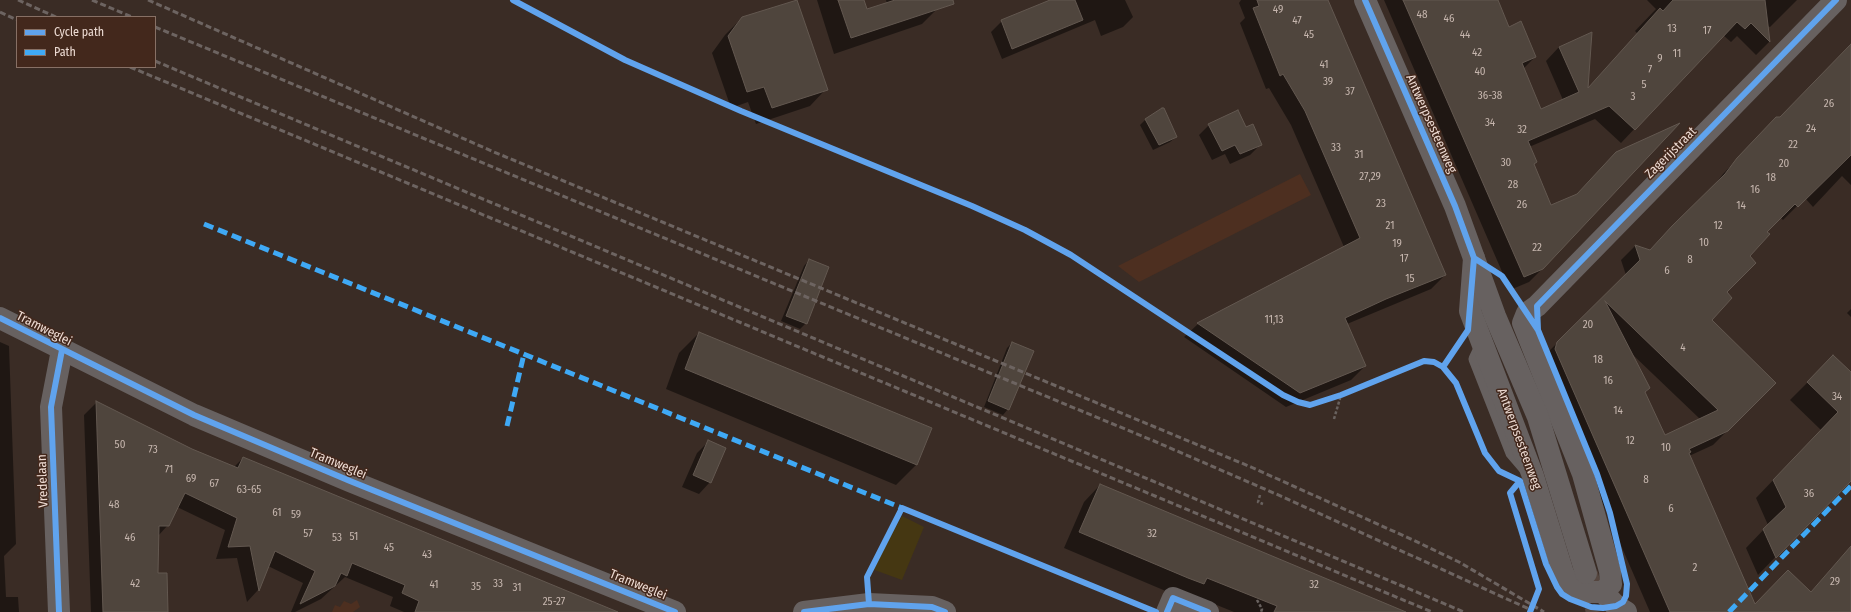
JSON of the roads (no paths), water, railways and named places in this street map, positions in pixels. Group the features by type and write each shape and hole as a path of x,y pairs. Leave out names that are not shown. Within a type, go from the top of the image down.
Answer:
{"street":[{"name":"Antwerpsesteenweg","path":"1365,0 1455,206 1495,316 1538,417 1586,573"},
{"name":"Zagerijstraat","path":"1522,323 1527,313 1537,306 1836,0"},
{"name":"Antwerpsesteenweg","path":"1474,258 1470,311 1483,342 1524,481 1563,574 1570,586 1580,592 1615,603 1610,571 1583,474 1522,323"},
{"name":"Tramweglei","path":"0,318 194,415 350,481 675,612"},
{"name":"Vredelaan","path":"59,612 51,407 62,350"},
{"path":"804,612 869,604 938,610"},
{"path":"1170,605 1208,612"}],"tunnel":[{"path":"1587,574 1597,612"}],"railway":[{"path":"18,0 54,16"},
{"path":"92,0 130,16"},
{"path":"148,0 494,152 1251,467 1459,562 1544,612"},
{"path":"0,12 16,20"},
{"path":"156,27 1154,441 1283,497 1529,609"},
{"path":"156,61 1464,612"},
{"path":"132,68 1432,612"}]}
